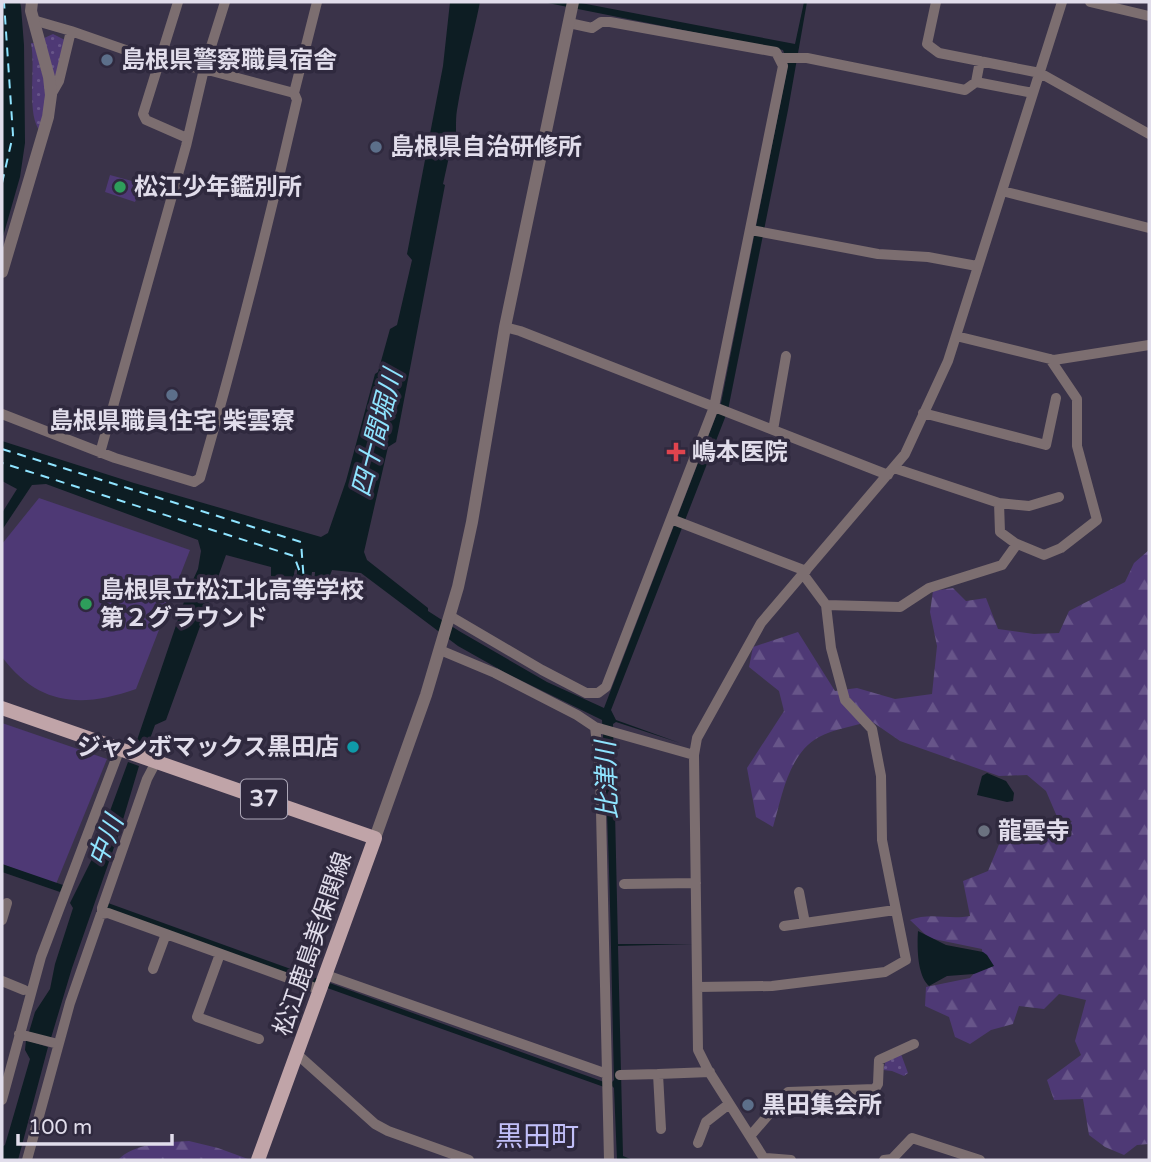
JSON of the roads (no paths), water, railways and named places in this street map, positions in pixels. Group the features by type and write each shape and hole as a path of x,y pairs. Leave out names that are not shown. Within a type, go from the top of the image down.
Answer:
{"main road":[{"name":"松江鹿島美保関線","path":"2,708 375,838 258,1160"}],"street":[{"path":"2,272 48,117 51,94 33,20 32,2"},
{"path":"178,2 143,114 146,120 187,138"},
{"path":"100,453 204,69 225,2"},
{"path":"2,414 100,453 194,482 201,478 228,382 276,188 296,100 294,93 317,2"},
{"path":"936,2 927,44 939,53 1040,73 1149,134"},
{"path":"791,1160 766,1159 709,1072 698,1050 694,755 696,737 761,623 905,454 944,370 956,336 1062,2"},
{"path":"1090,2 1149,16"},
{"path":"375,838 450,619 472,522 505,327 572,6"},
{"path":"33,20 160,62 204,69 294,93"},
{"path":"569,23 592,28 601,22 610,22 776,52 783,58 798,58 965,90 976,82 981,61"},
{"path":"51,94 59,81 71,31"},
{"path":"450,619 561,682 586,693 598,693 609,681 720,409 756,230 783,58"},
{"path":"976,82 1033,93"},
{"path":"1002,191 1149,228"},
{"path":"756,230 878,254 928,257 977,266"},
{"path":"505,327 773,430 891,471 999,503 1029,506 1059,497"},
{"path":"956,336 1050,359 1149,345"},
{"path":"773,430 786,356"},
{"path":"999,503 1000,532 1017,544 1044,555 1061,548 1097,520 1077,446 1077,398 1050,359"},
{"path":"923,413 1046,445 1056,398"},
{"path":"673,519 804,572 826,606 831,648 845,700 872,729 881,776 883,840 906,960 885,972 772,986 698,987"},
{"path":"826,606 900,607 929,588 1002,565 1017,544"},
{"path":"442,645 598,728 694,755"},
{"path":"598,728 608,1160"},
{"path":"2,1100 41,957 121,751"},
{"path":"27,1160 69,1003 154,762"},
{"path":"624,884 696,883"},
{"path":"799,892 804,923"},
{"path":"2,920 8,903"},
{"path":"102,908 106,913 220,954 323,983 608,1081"},
{"path":"784,926 895,910"},
{"path":"153,969 166,934"},
{"path":"220,954 197,1017 259,1038"},
{"path":"2,981 24,990"},
{"path":"21,1034 56,1044"},
{"path":"751,1135 788,1092 875,1089 878,1084 879,1060 914,1044"},
{"path":"298,1055 375,1124 469,1160"},
{"path":"620,1075 709,1072"},
{"path":"659,1074 661,1129"},
{"path":"698,1143 706,1122 729,1104"},
{"path":"884,1160 892,1160 912,1138 980,1160"}],"water":[{"path":"2,2 20,2 21,7 25,143 20,177 2,240"},
{"path":"450,2 480,2 459,96 455,142 452,143 443,184 445,185 396,442 388,447 364,552 367,560 428,608 428,611 547,682 604,708 721,403 788,65 783,50 543,2 581,3 795,44 804,2 807,2 728,410 611,710 616,720 680,743 616,722 613,724 618,944 693,944 618,946 623,1156 633,1160 617,1160 612,1086 604,1087 101,907 108,903 604,1082 612,1082 610,900 602,720 458,646 361,573 332,570 326,586 313,584 315,572 312,572 311,584 296,582 297,570 293,581 271,576 271,567 226,555 166,720 155,725 147,747 136,743 187,593 198,569 201,551 198,540 46,484 32,485 2,530 2,513 17,489 2,481 2,441 134,483 321,537 328,533 346,481 375,374 378,372 390,329 397,325 412,260 407,254 443,66"},
{"name":"中川","path":"128,762 139,766 51,1038 29,1032 35,1012 50,989 73,908 70,903 93,857"},
{"path":"987,773 1006,781 1014,793 1013,801 977,795 982,776"},
{"path":"2,864 63,885 60,892 2,872"},
{"path":"918,931 946,945 983,952 994,966 974,974 947,976 929,986 920,968"},
{"path":"26,1040 48,1047 18,1160 2,1160 2,1147 5,1145 30,1059 25,1050"}],"place":[{"name":"島根県警察職員宿舎","path":"107,60"},
{"name":"島根県自治研修所","path":"376,147"},
{"name":"松江少年鑑別所","path":"120,187"},
{"name":"島根県職員住宅 柴雲寮","path":"172,395"},
{"name":"嶋本医院","path":"676,452"},
{"name":"島根県立松江北高等学校 第２グラウンド","path":"86,604"},
{"name":"ジャンボマックス黒田店","path":"353,747"},
{"name":"龍雲寺","path":"984,831"},
{"name":"黒田集会所","path":"748,1105"}],"district":[{"name":"黒田町","path":"537,1137"}],"water label":[{"name":"四十間堀川","path":"377,433"},
{"name":"比津川","path":"607,780"}]}
